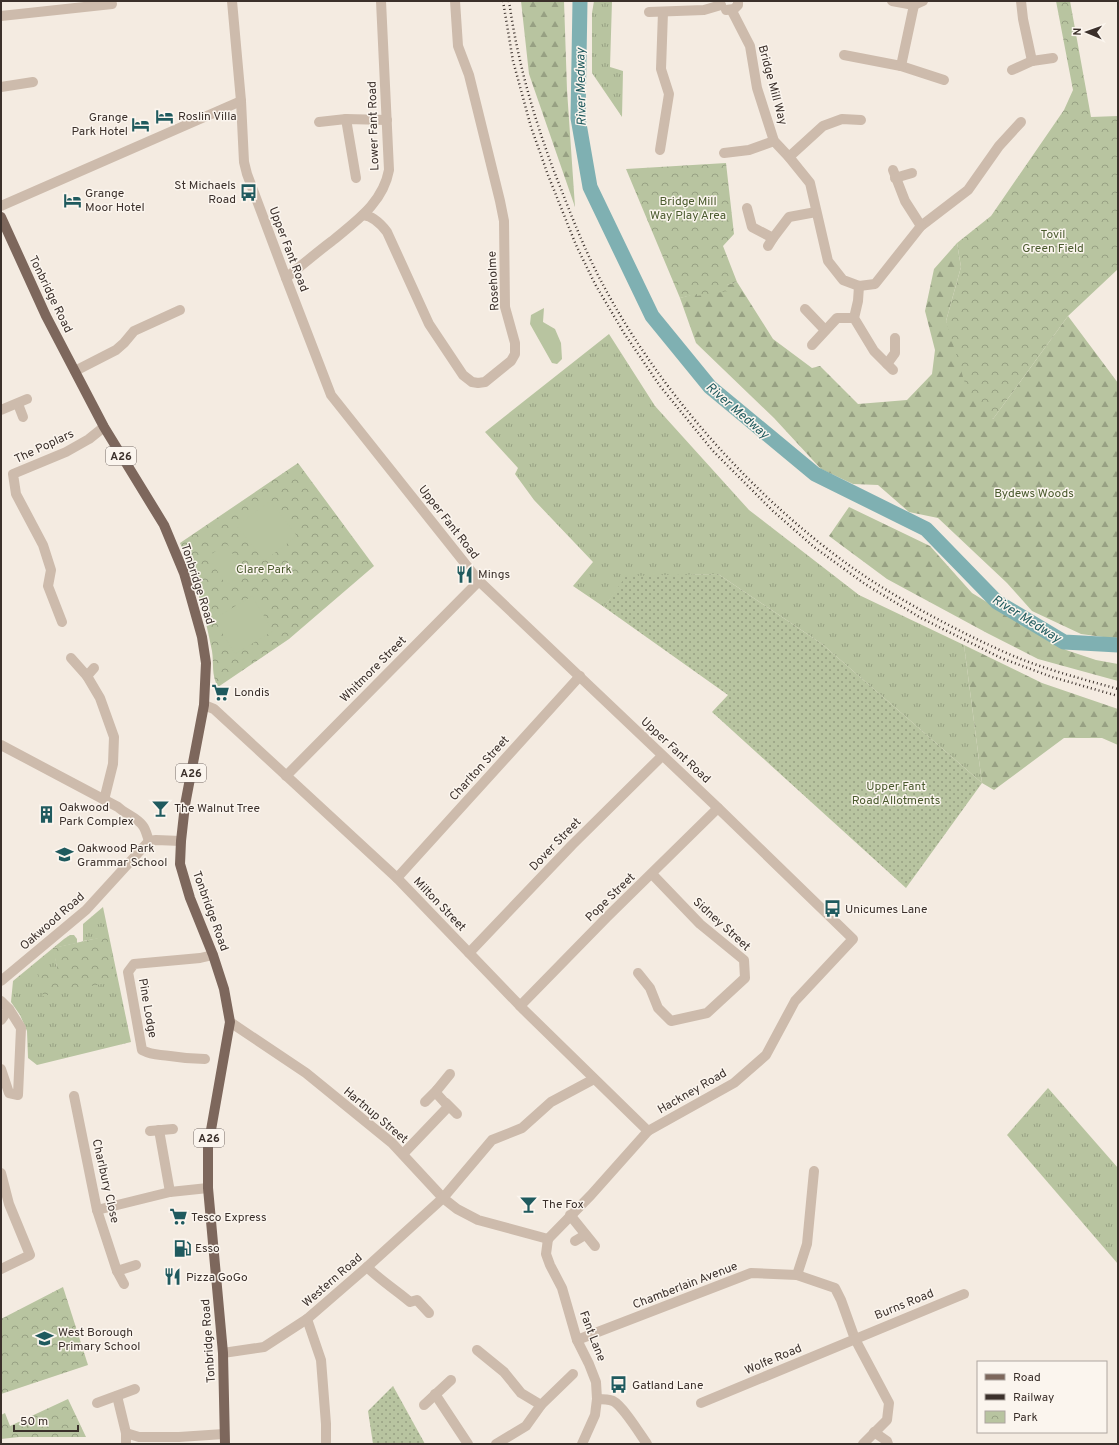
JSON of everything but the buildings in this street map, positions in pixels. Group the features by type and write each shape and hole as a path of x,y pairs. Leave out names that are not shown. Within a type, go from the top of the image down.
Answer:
{"main road":[{"name":"Tonbridge Road","path":"1,217 46,316 75,372 104,426 164,526 184,573 202,637 206,663 204,704 185,805 180,864 190,898 213,955 224,989 230,1022 208,1146 208,1188 223,1353 225,1439"}],"street":[{"name":"Upper Fant Road","path":"232,1 241,101 245,168 331,395 479,580 853,939"},
{"name":"Lower Fant Road","path":"286,278 363,215 375,203 385,186 389,170 381,1"},
{"name":"Roseholme","path":"363,215 368,216 378,222 387,232 429,324 463,375 472,382 485,382 512,361 515,354 515,343 505,307 504,221 469,75 458,46 456,1"},
{"path":"649,12 704,10 721,3 725,10 732,10 737,7 738,1"},
{"path":"892,1 919,3 901,66"},
{"path":"1021,1 1023,19 1032,61"},
{"path":"1,16 112,4"},
{"name":"Bridge Mill Way","path":"732,10 750,46 758,88 774,141 790,157 810,183 828,261 843,280 859,286"},
{"path":"660,150 669,94 661,69 663,12"},
{"path":"844,56 901,66 944,80"},
{"path":"1012,70 1032,61 1053,58"},
{"path":"1,87 33,82"},
{"path":"1,206 241,101"},
{"path":"346,119 356,178"},
{"path":"319,122 346,119 387,120"},
{"path":"790,157 823,126 842,119 861,120"},
{"path":"895,338 894,353 890,367 874,351 854,318 858,302 859,286 875,284 921,226 968,190 999,146 1021,122"},
{"path":"724,153 749,150 774,141"},
{"path":"912,173 894,174 905,201 921,226"},
{"path":"747,208 752,228 770,242 790,218 816,212"},
{"path":"805,309 825,330"},
{"path":"75,372 116,350 134,331 180,310"},
{"path":"812,345 837,318 854,318"},
{"path":"1,410 23,401 23,417"},
{"name":"The Poplars","path":"62,622 48,586 51,570 44,545 16,494 13,474 66,452 89,439 104,426"},
{"name":"Whitmore Street","path":"286,776 479,580"},
{"path":"71,658 87,676 100,698 114,737 113,764 104,800"},
{"path":"87,676 94,668"},
{"name":"Charlton Street","path":"397,878 580,676"},
{"name":"Milton Street","path":"204,704 214,709 397,878 520,1006 648,1131"},
{"path":"1,744 133,816 143,826 149,841 181,841"},
{"name":"Dover Street","path":"469,953 572,845 662,756"},
{"name":"Pope Street","path":"520,1006 607,917 718,808"},
{"name":"Oakwood Road","path":"1,981 86,910 149,841"},
{"name":"Sidney Street","path":"638,973 650,988 658,1008 671,1021 707,1013 745,978 744,960 700,924 652,874"},
{"name":"Hackney Road","path":"548,1239 591,1195 648,1131 734,1083 766,1055 795,1001 853,939"},
{"name":"Pine Lodge","path":"205,1059 188,1059 152,1055 142,1050 128,972 134,964 200,958 213,955"},
{"path":"1,1001 9,1009 21,1028 18,1095 9,1093 1,1069"},
{"path":"1,1020 9,1009"},
{"name":"Hartnup Street","path":"230,1022 306,1073 392,1143 443,1198 457,1209 478,1220 548,1239"},
{"path":"425,1102 450,1074"},
{"name":"Western Road","path":"223,1353 264,1347 308,1319 443,1198 492,1140 522,1128 551,1102 594,1079"},
{"path":"437,1090 437,1094 457,1114"},
{"name":"Charlbury Close","path":"74,1096 97,1210 117,1271 124,1284"},
{"path":"403,1154 445,1111 447,1107 446,1103"},
{"path":"170,1192 155,1130 173,1129"},
{"path":"797,1275 806,1244 814,1171"},
{"path":"1,1173 5,1205 30,1255 1,1269"},
{"path":"97,1210 170,1192 208,1188"},
{"path":"570,1215 595,1246"},
{"path":"576,1241 585,1235"},
{"name":"Fant Lane","path":"548,1239 546,1254 562,1288 578,1340 596,1382 598,1399 595,1415 582,1444"},
{"path":"117,1271 136,1265"},
{"path":"367,1267 376,1276 387,1282 410,1302 417,1300 429,1313"},
{"name":"Chamberlain Avenue","path":"578,1340 751,1273 797,1275 834,1288 841,1300 855,1339 889,1403 887,1420 863,1444"},
{"name":"Burns Road","path":"855,1339 964,1294"},
{"path":"308,1319 321,1360 326,1444"},
{"name":"Wolfe Road","path":"701,1403 855,1339"},
{"path":"476,1350 504,1372 521,1393 541,1405"},
{"path":"496,1444 526,1426 541,1405 573,1374"},
{"path":"424,1404 450,1380"},
{"path":"98,1403 135,1389"},
{"path":"435,1394 468,1444"},
{"path":"117,1396 126,1433 126,1444"},
{"path":"598,1399 614,1401 620,1406 647,1444"},
{"path":"874,1432 887,1441 888,1444"},
{"path":"126,1433 139,1437 225,1439"}],"green space":[{"path":"521,1 564,1 567,90 575,207 529,74"},
{"path":"594,1 612,1 610,67 623,71 622,117 592,73 592,13"},
{"name":"Tovil Green Field","path":"1056,1 1070,1 1091,117 1118,116 1118,269 1068,316 993,419 967,390 946,321 961,267 957,243 991,216 1064,110 1073,90"},
{"name":"Bridge Mill Way Play Area","path":"726,163 734,234 723,246 737,282 727,285 728,291 697,296 697,294 680,298 626,169"},
{"name":"Bydews Woods","path":"957,243 961,267 946,321 993,419 1068,316 1118,383 1118,639 1081,634 1032,611 1007,583 938,518 909,512 878,485 853,484 821,469 774,418 696,343 680,298 737,282 773,339 812,368 820,366 858,404 907,400 932,374 935,350 925,311 934,269"},
{"path":"544,308 543,322 555,329 561,343 562,359 557,364 552,363 530,324 531,315"},
{"path":"609,334 655,406 749,510 859,595 964,645 982,783 822,644 718,574 627,577 604,607 573,586 593,562 534,500 515,474 518,468 485,432"},
{"name":"Clare Park","path":"298,463 374,566 289,639 218,687 214,678 212,651 203,610 180,543"},
{"path":"270,501 297,536 264,561 237,526"},
{"path":"849,507 930,546 972,593 1066,650 1096,660 1118,664 1118,681 1038,659 887,579 829,536"},
{"path":"227,544 244,574 226,585 208,556"},
{"name":"Upper Fant Road Allotments","path":"718,574 822,644 982,783 906,888 712,712 728,695 604,607 626,576"},
{"path":"252,596 273,631 235,654 214,619"},
{"path":"964,645 1042,683 1118,709 1118,745 1102,738 1064,738 994,790 982,783"},
{"path":"103,907 131,1042 37,1065 28,1058 27,1031 20,1015 11,1002 13,981 64,939 70,935 74,935 77,939 77,943 54,948 57,968 43,996 107,937 83,941 83,924"},
{"path":"107,936 116,981 43,996 38,973 57,968 53,948"},
{"path":"1048,1088 1118,1168 1118,1264 1007,1135"},
{"path":"63,1287 88,1365 1,1394 1,1319"},
{"path":"393,1386 425,1444 373,1444 368,1411"},
{"path":"68,1399 86,1437 19,1437 1,1439 1,1415 5,1413 10,1426"}],"waterway":[{"name":"River Medway","path":"580,1 578,118 590,187 652,316 710,387 815,474 926,529 997,602 1064,642 1118,645"}],"railway":[{"path":"503,1 513,61 531,127 548,175 576,245 595,284 624,333 660,386 713,451 773,511 814,547 865,584 921,618 1001,658 1052,677 1118,696"},
{"path":"509,1 523,73 536,120 552,166 589,257 624,322 652,364 716,445 752,483 790,518 829,550 885,589 951,626 1016,657 1030,663 1118,689"}],"place":[{"name":"Roslin Villa","path":"165,116"},
{"name":"Grange Park Hotel","path":"141,124"},
{"name":"St Michaels Road","path":"249,192"},
{"name":"Grange Moor Hotel","path":"72,200"},
{"name":"Mings","path":"465,574"},
{"name":"Londis","path":"221,692"},
{"name":"The Walnut Tree","path":"161,808"},
{"name":"Oakwood Park Complex","path":"46,814"},
{"name":"Oakwood Park Grammar School","path":"64,855"},
{"name":"Unicumes Lane","path":"832,909"},
{"name":"The Fox","path":"529,1204"},
{"name":"Tesco Express","path":"178,1217"},
{"name":"Esso","path":"182,1248"},
{"name":"Pizza GoGo","path":"173,1277"},
{"name":"West Borough Primary School","path":"45,1339"},
{"name":"Gatland Lane","path":"619,1385"}]}
